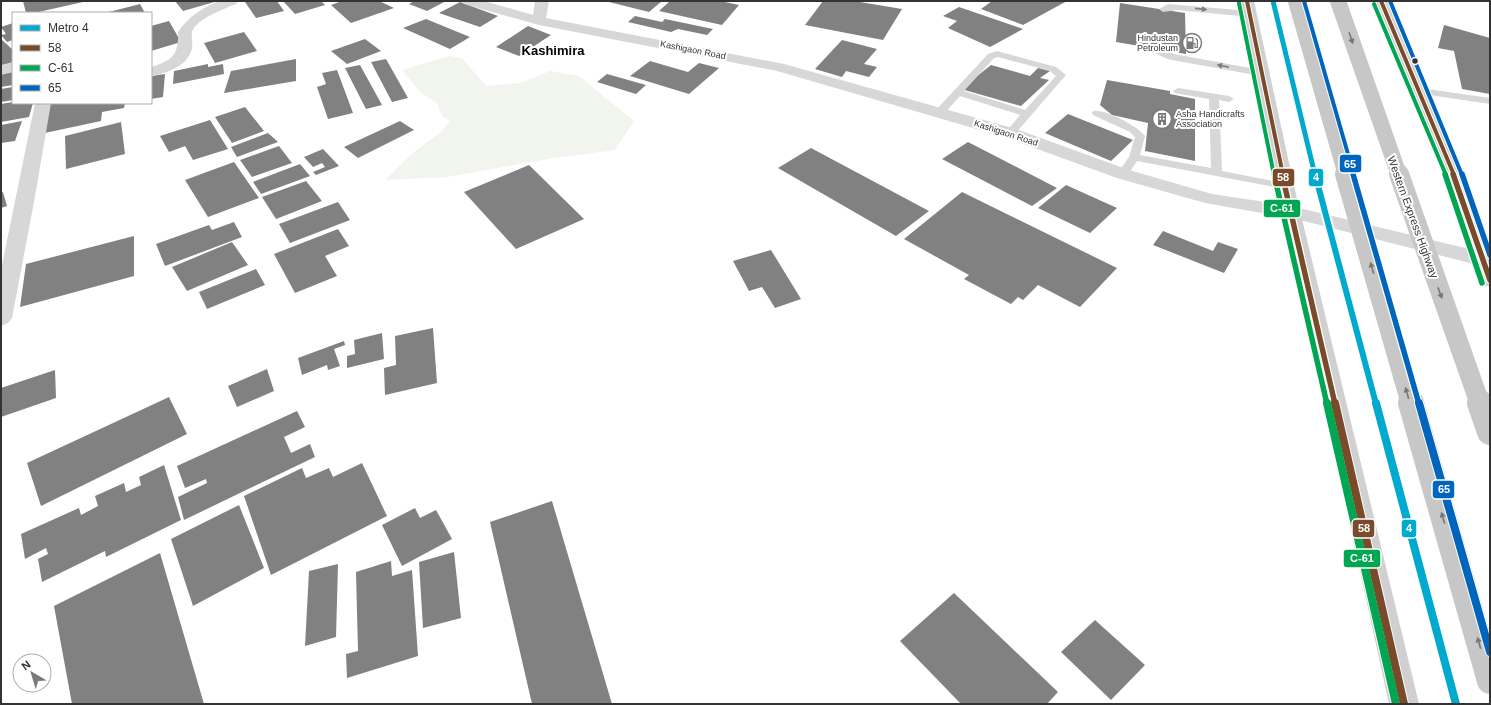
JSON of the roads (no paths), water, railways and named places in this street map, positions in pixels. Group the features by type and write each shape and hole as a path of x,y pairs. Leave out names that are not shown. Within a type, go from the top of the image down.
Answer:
{"highway":[{"path":"1296,1 1490,681"},
{"name":"Western Express Highway","path":"1338,1 1490,432"}],"main road":[{"path":"1381,1 1449,161 1486,259 1490,280"},
{"path":"1249,8 1285,186 1404,704"}],"street":[{"path":"152,72 167,68 177,62 183,54 186,43 185,32 193,22 207,11 232,1"},
{"name":"Kashigaon Road","path":"469,1 539,21 779,67 1010,133 1123,174 1211,199 1291,212 1486,259"},
{"path":"539,21 542,1"},
{"path":"1,70 12,67"},
{"path":"1,318 43,104"}],"lane":[{"path":"1163,10 1168,7 1249,8"},
{"path":"1158,50 1163,54 1172,57 1261,73"},
{"path":"938,112 991,56 997,54 1053,69 1061,75 1010,133"},
{"path":"1178,91 1229,100"},
{"path":"1420,91 1490,101"},
{"path":"957,92 1027,114"},
{"path":"1214,97 1217,174"},
{"path":"1098,113 1134,130 1140,136 1134,157 1123,174"},
{"path":"1134,157 1285,186"}],"metro line":[{"name":"4","path":"1273,1 1323,206 1456,704"}],"place":[{"name":"Hindustan Petroleum","path":"1192,43"},
{"name":"Asha Handicrafts Association","path":"1162,119"}],"district":[{"name":"Kashimira","path":"553,50"}]}
